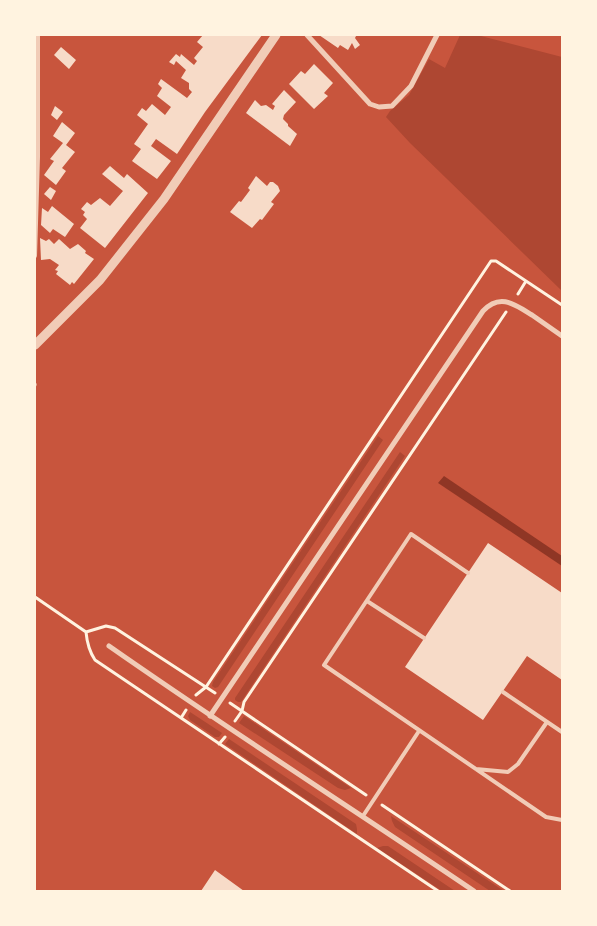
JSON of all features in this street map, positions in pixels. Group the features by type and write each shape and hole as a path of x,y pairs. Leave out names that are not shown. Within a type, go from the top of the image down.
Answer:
{"street":[{"path":"35,345 100,280 164,199 276,35"},
{"path":"307,35 370,104 379,107 392,106 411,86 437,35"},
{"path":"210,716 489,304 498,301 512,303 562,336"},
{"path":"109,646 190,703 474,891"}],"lane":[{"path":"35,256 38,157 38,35"},
{"path":"35,340 35,345"},
{"path":"468,573 411,534 324,665 546,816 562,820"},
{"path":"367,601 424,638"},
{"path":"503,692 562,732"},
{"path":"474,768 508,772 518,764 547,722"},
{"path":"363,816 419,731"}],"path":[{"path":"181,718 198,693 206,687 491,261 496,261 562,305"},
{"path":"242,711 244,702 526,281"},
{"path":"35,597 86,632 88,647 95,660 438,891"},
{"path":"86,632 106,626 115,628 510,891"}],"shaded area":[{"path":"460,35 477,35 562,57 562,291 410,143 386,117 390,111 409,95 429,59 445,68"},
{"path":"378,436 383,440 218,687 215,688 212,686 213,682"},
{"path":"400,452 405,456 241,702 238,702 235,698"},
{"path":"444,476 562,556 562,566 438,483"},
{"path":"190,712 222,733 219,737 215,737 190,720 188,716"},
{"path":"244,716 351,788 345,790 338,788 239,723"},
{"path":"229,739 356,824 357,834 225,744"},
{"path":"391,816 504,891 490,891 395,827"},
{"path":"388,846 455,891 442,891 377,848"}],"building":[{"path":"203,35 262,35 205,112 177,154 156,139 151,146 171,161 157,179 132,161 141,149 134,144 148,124 137,115 142,108 146,111 152,104 165,115 171,107 157,96 162,88 158,84 161,79 187,98 192,92 189,89 189,83 181,78 186,70 176,61 174,65 169,62 176,54 180,57 181,54 194,65 197,61 194,58 203,47 197,42"},
{"path":"319,35 355,35 360,45 355,49 352,43 348,50 340,45 338,48"},
{"path":"61,47 76,60 69,69 54,55"},
{"path":"314,64 333,83 324,93 328,96 314,109 289,84 301,71 305,74"},
{"path":"284,90 296,102 284,115 283,119 297,134 290,146 246,113 255,100 261,106 266,105 273,110 275,106 272,104"},
{"path":"55,106 63,112 57,120 51,115"},
{"path":"62,122 75,133 66,145 75,152 62,168 66,171 56,185 44,175 54,161 50,159 63,143 53,136"},
{"path":"110,166 124,178 127,174 148,193 105,248 80,228 87,219 83,215 85,212 81,209 87,202 91,205 100,198 110,206 123,191 102,174"},
{"path":"256,176 267,186 270,182 273,182 280,191 271,202 274,204 262,220 260,219 252,228 230,212 250,190 248,188"},
{"path":"50,187 56,191 51,200 44,194"},
{"path":"52,206 74,224 65,237 53,229 50,233 41,225 42,208 48,212"},
{"path":"40,238 46,241 49,239 54,244 59,239 70,249 78,244 86,251 85,253 94,259 74,284 72,282 70,285 56,274 58,271 55,270 59,265 50,259 41,260"},
{"path":"488,543 562,593 562,680 527,656 483,720 405,667"},
{"path":"215,870 244,891 201,891"}]}
